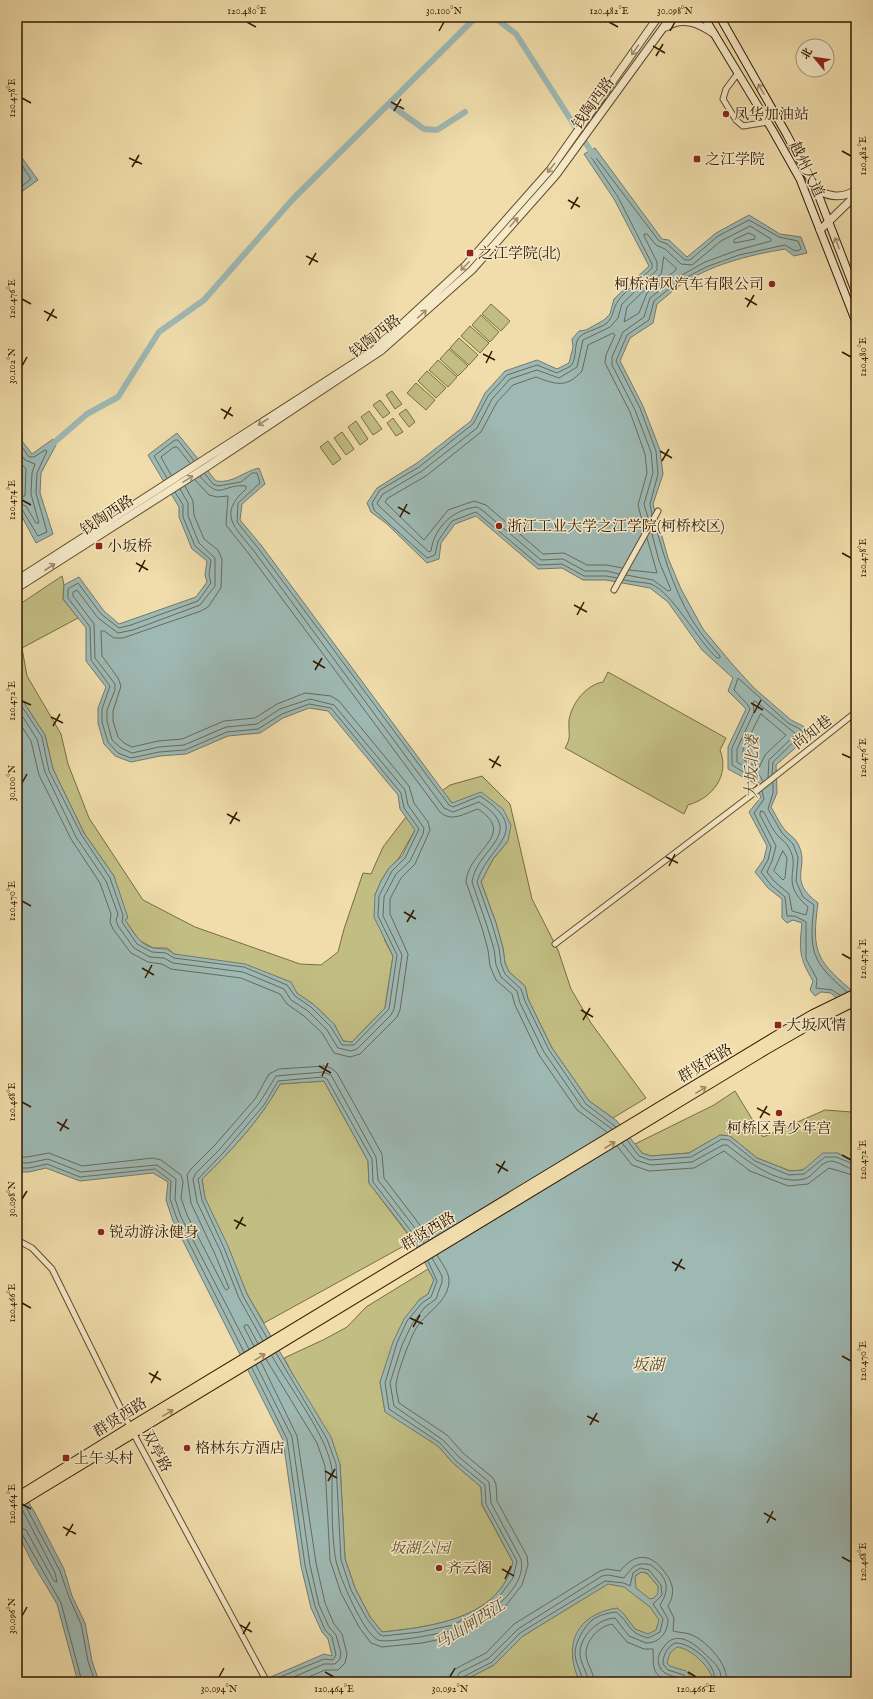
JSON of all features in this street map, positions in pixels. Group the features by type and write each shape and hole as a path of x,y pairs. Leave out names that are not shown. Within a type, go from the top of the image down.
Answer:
{"main road":[{"name":"群贤西路","path":"841,1004 856,993"},
{"name":"群贤西路","path":"17,1504 26,1495 666,1107 813,1014 841,1004 856,1001"},
{"name":"群贤西路","path":"17,1497 26,1495"}],"street":[{"name":"钱陶西路","path":"206,463 373,351 466,265 550,170 658,17"},
{"name":"钱陶西路","path":"17,580 206,463 382,350 472,270 556,175 671,17"},
{"name":"越州大道","path":"704,17 768,122 800,179 856,322"},
{"name":"越州大道","path":"720,17 788,135 815,189 856,293"},
{"path":"660,32 674,22 692,22 713,33"},
{"path":"738,73 726,89 723,99 736,120 742,126 768,122"},
{"path":"815,189 832,197 847,196 856,190"},
{"path":"820,230 829,223 856,195"},
{"name":"钱陶西路","path":"17,588 165,488"},
{"path":"614,590 658,511"},
{"name":"尚知巷","path":"555,944 754,793 856,712"},
{"name":"双亭路","path":"17,1240 32,1248 52,1269 132,1430 267,1682"}],"green space":[{"path":"491,304 510,321 501,331 482,314"},
{"path":"481,315 499,332 490,342 472,325"},
{"path":"470,326 489,343 480,353 461,336"},
{"path":"459,338 478,355 469,365 450,348"},
{"path":"449,349 468,366 458,376 440,359"},
{"path":"438,360 457,377 448,387 429,370"},
{"path":"427,371 446,388 436,398 418,381"},
{"path":"416,383 435,400 426,410 407,393"},
{"path":"392,391 402,404 395,409 386,395"},
{"path":"380,400 390,413 383,418 373,405"},
{"path":"406,409 415,422 409,427 399,414"},
{"path":"369,411 382,429 373,435 361,417"},
{"path":"393,418 403,432 396,436 387,423"},
{"path":"356,421 368,439 360,445 348,427"},
{"path":"342,432 354,449 346,455 334,438"},
{"path":"328,441 341,459 333,465 320,447"},
{"path":"62,576 64,585 63,599 78,618 22,648 27,676 61,734 68,764 89,818 143,900 195,927 300,964 321,965 338,952 344,929 363,873 371,874 383,847 406,817 450,785 482,776 510,804 532,899 558,950 571,989 591,1023 646,1098 613,1118 589,1101 552,1048 528,999 525,986 509,972 505,963 503,948 496,923 481,882 493,859 508,841 452,803 446,795 415,830 399,858 389,868 381,881 375,895 385,941 393,956 385,1008 352,1042 343,1041 334,1024 313,1004 297,994 290,982 174,954 167,948 153,948 139,940 125,920 114,876 84,833 53,769 45,735 17,692 17,606"},
{"path":"608,672 726,738 720,750 723,759 721,777 712,791 705,797 688,805 684,814 565,748 569,738 569,720 573,707 586,691 603,682"},
{"path":"324,1081 368,1161 369,1183 413,1241 264,1323 247,1294 205,1198 202,1179 245,1134 264,1110 280,1084"},
{"path":"735,1091 763,1137 825,1110 852,1112 856,1109 856,1162 837,1153 802,1170 790,1171 757,1158 730,1136 721,1135 689,1153 651,1156 642,1153 635,1144 714,1105"},
{"name":"坂湖公园","path":"428,1269 434,1280 428,1294 419,1300 380,1382 385,1411 438,1446 453,1463 481,1487 482,1505 513,1562 506,1581 494,1596 478,1608 441,1623 382,1632 370,1617 355,1588 345,1559 340,1464 284,1358 347,1327 366,1307"},
{"path":"641,1572 647,1573 658,1586 728,1682 461,1682 494,1665 523,1636 607,1584 635,1576"}],"water":[{"name":"大坂北溇","path":"595,148 662,239 669,240 687,257 716,233 749,215 780,234 801,237 807,253 794,256 785,249 757,254 703,272 679,286 657,304 653,323 630,338 620,361 643,406 660,450 663,474 653,504 668,558 681,589 703,629 733,665 754,688 791,720 803,726 810,735 776,765 777,793 771,807 784,829 796,841 801,851 801,880 803,887 818,903 816,934 817,946 820,955 825,964 833,973 856,994 856,1015 831,993 821,992 815,996 810,990 813,981 805,966 800,947 802,923 793,920 787,923 782,918 782,899 768,888 755,872 764,859 767,846 749,812 761,797 754,783 728,769 728,747 746,709 728,691 733,678 702,650 668,602 650,588 606,580 583,580 562,568 538,569 476,516 455,524 441,543 439,559 427,563 387,524 371,512 367,503 377,488 417,463 471,421 485,393 505,371 537,360 557,369 569,363 573,347 572,339 579,331 586,330 604,320 610,314 614,299 649,266 614,199 584,154"},
{"path":"17,151 38,180 17,195"},
{"path":"17,425 22,434 22,441 32,454 53,439 56,445 41,473 40,493 53,534 36,543 20,513 17,512"},
{"name":"坂湖","path":"177,433 216,481 228,481 259,468 265,484 242,504 240,520 261,545 452,803 481,792 503,809 511,825 508,841 493,859 481,882 496,923 503,948 505,963 509,972 525,986 528,999 552,1048 589,1101 617,1121 642,1153 651,1156 689,1153 720,1135 730,1136 757,1158 790,1171 803,1170 823,1153 837,1153 856,1162 856,1676 848,1682 710,1682 712,1677 703,1662 687,1650 677,1647 670,1653 667,1663 670,1666 686,1671 695,1682 580,1682 572,1656 573,1644 576,1634 591,1617 603,1611 617,1608 624,1614 635,1629 648,1634 656,1630 659,1620 650,1607 624,1587 608,1584 523,1636 494,1665 461,1682 259,1682 324,1654 332,1656 328,1639 322,1632 311,1608 301,1566 283,1440 173,1221 166,1200 168,1182 153,1173 80,1181 46,1168 29,1172 17,1172 17,692 45,735 53,769 84,833 114,876 128,918 125,920 141,941 149,947 167,950 174,954 245,964 291,982 297,993 313,1004 334,1024 343,1041 352,1042 385,1008 393,956 374,917 375,895 389,868 402,856 415,830 400,809 398,795 328,711 309,708 283,718 260,733 228,736 186,754 160,756 131,762 115,756 104,744 98,723 98,708 106,687 86,661 86,628 63,599 64,585 79,577 104,611 119,624 196,597 207,582 205,575 207,561 192,549 179,517 179,507 148,455","holes":["324,1081 368,1161 369,1183 411,1237 434,1280 428,1294 419,1300 404,1319 393,1342 380,1382 385,1412 438,1446 453,1463 481,1487 482,1504 513,1562 506,1581 494,1596 478,1608 441,1623 421,1627 382,1632 370,1617 355,1588 345,1559 340,1464 331,1437 292,1373 247,1294 228,1246 205,1198 202,1179 245,1134 264,1110 280,1084","641,1572 647,1573 658,1586 658,1593 654,1598 650,1599 636,1588 635,1576"]},
{"path":"17,1483 35,1513 64,1569 72,1596 85,1623 92,1661 99,1682 78,1682 57,1604 32,1562 17,1532"}],"waterway":[{"path":"49,447 87,414 118,397 159,332 204,300 293,199 476,17"},
{"path":"494,17 516,34 594,156"},
{"path":"389,104 424,129 437,130 465,112"}],"place":[{"name":"凤华加油站","path":"726,114"},
{"name":"之江学院","path":"697,159"},
{"name":"之江学院(北)","path":"470,253"},
{"name":"柯桥清风汽车有限公司","path":"772,284"},
{"name":"浙江工业大学之江学院(柯桥校区)","path":"499,526"},
{"name":"小坂桥","path":"99,546"},
{"name":"大坂风情","path":"778,1025"},
{"name":"柯桥区青少年宫","path":"779,1113"},
{"name":"锐动游泳健身","path":"101,1232"},
{"name":"格林东方酒店","path":"187,1448"},
{"name":"上午头村","path":"66,1458"},
{"name":"齐云阁","path":"439,1568"}],"water label":[{"name":"马山闸西江","path":"469,1624"}]}
